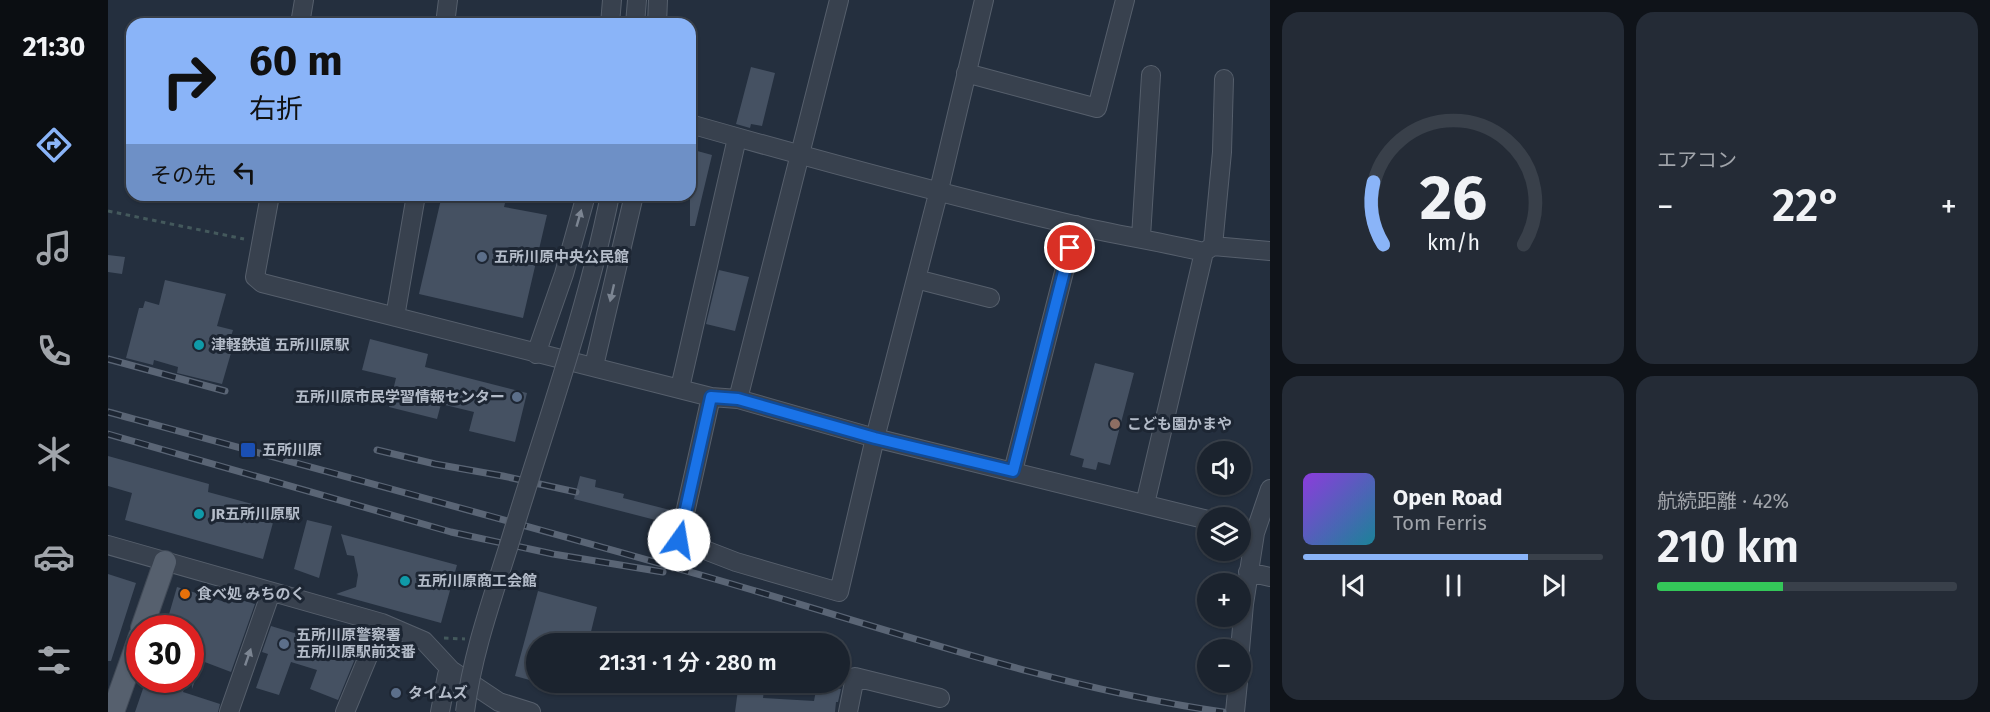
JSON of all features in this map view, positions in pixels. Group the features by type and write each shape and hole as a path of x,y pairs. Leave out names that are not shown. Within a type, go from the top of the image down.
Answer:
{"main road":[{"path":"147,615 165,562"},
{"path":"113,712 126,675"}],"street":[{"path":"301,18 304,0"},
{"path":"446,18 448,0"},
{"path":"610,18 612,0"},
{"path":"636,18 637,0"},
{"path":"657,18 658,0"},
{"path":"738,399 840,0"},
{"path":"711,397 679,540 736,562 839,592 984,0"},
{"path":"966,73 1097,108 1125,0"},
{"path":"1142,237 1151,75"},
{"path":"1144,504 1208,249 1222,152 1224,79"},
{"path":"696,126 801,156 1076,225 1208,249 1270,251"},
{"path":"680,388 737,138"},
{"path":"269,201 255,277 262,283 711,397 738,399 875,438 1197,517"},
{"path":"395,317 415,201"},
{"path":"536,354 564,274 584,201"},
{"path":"465,712 484,626 577,322 609,201"},
{"path":"594,366 633,201"},
{"path":"1013,471 1076,225"},
{"path":"916,279 990,298"},
{"path":"1251,525 1270,489"},
{"path":"108,545 382,623 424,641 451,670 499,702 531,712"},
{"path":"1241,639 1248,561"},
{"path":"1248,572 1270,578"},
{"path":"229,712 271,592"},
{"path":"345,712 382,623"},
{"path":"440,712 447,675 451,670"},
{"path":"848,712 855,677 940,698"},
{"path":"1236,712 1237,693"}],"path":[{"path":"108,212 261,242"},
{"path":"442,637 470,640"}],"building":[{"path":"751,67 775,73 762,126 751,124 750,128 736,124"},
{"path":"696,151 712,155 695,226 690,226 690,201 696,201"},
{"name":"五所川原中央公民館","path":"441,201 506,201 504,207 547,215 523,318 419,294"},
{"path":"108,255 125,257 122,274 108,272"},
{"path":"719,270 749,277 735,331 706,324"},
{"name":"津軽鉄道 五所川原駅","path":"165,280 226,294 217,326 233,330 226,353 231,353 222,384 177,373 178,367 154,360 153,365 126,358 139,308 143,308 145,301 159,305"},
{"path":"370,339 428,354 425,367 527,393 515,442 469,431 474,412 441,404 437,419 389,407 396,378 362,370"},
{"path":"1095,363 1134,373 1110,465 1098,462 1096,470 1082,467 1084,459 1070,455"},
{"name":"JR五所川原駅","path":"108,456 209,484 208,492 274,510 271,519 274,519 263,559 125,520 132,493 108,486"},
{"path":"580,476 596,480 595,487 624,494 623,498 674,511 671,524 574,499"},
{"path":"307,520 332,526 319,578 294,569"},
{"name":"五所川原商工会館","path":"341,534 457,565 441,623 336,594 356,587 358,575 354,556 347,555"},
{"path":"108,574 136,583 111,661 108,661"},
{"path":"177,587 228,603 230,597 255,604 231,672 204,662 204,615 169,615"},
{"path":"538,591 597,607 591,633 527,633"},
{"path":"271,626 327,643 329,638 359,649 338,700 310,689 317,670 291,662 279,695 256,688 268,654 262,652"},
{"path":"526,635 526,679 515,676"},
{"path":"142,693 186,693 220,704 218,712 135,712"},
{"path":"738,693 764,693 763,698 814,701 816,693 840,693 835,712 735,712"}],"railway":[{"path":"108,359 225,391"},
{"path":"108,412 642,558 1031,672 1095,688 1223,712"},
{"path":"108,434 451,532 553,554 663,572"},
{"path":"377,450 576,492"}],"place":[{"name":"五所川原中央公民館","path":"482,257"},
{"name":"津軽鉄道 五所川原駅","path":"199,345"},
{"name":"五所川原市民学習情報センター","path":"517,397"},
{"name":"こども園かまや","path":"1115,424"},
{"name":"五所川原","path":"248,450"},
{"name":"JR五所川原駅","path":"199,514"},
{"name":"五所川原商工会館","path":"405,581"},
{"name":"食べ処 みちのく","path":"185,594"},
{"name":"五所川原警察署 五所川原駅前交番","path":"284,644"},
{"name":"タイムズ","path":"396,693"}],"route":[{"path":"679,540 711,397 738,399 875,438 1013,471 1070,248"}]}
